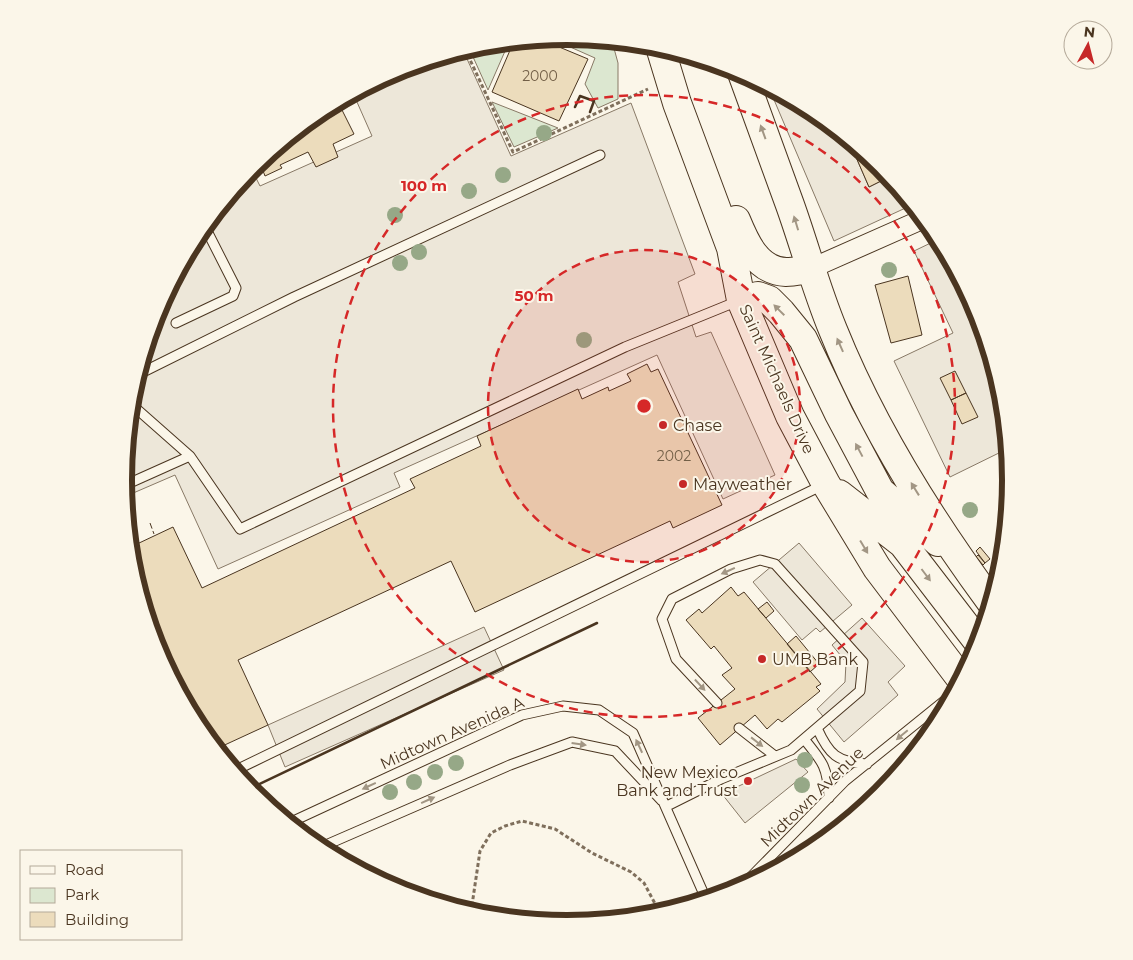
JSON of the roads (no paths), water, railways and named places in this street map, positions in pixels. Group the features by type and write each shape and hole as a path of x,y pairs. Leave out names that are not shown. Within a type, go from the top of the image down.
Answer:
{"main road":[{"path":"646,52 676,147 720,258 741,300 758,296 769,300 781,312 803,339 839,414 880,491 961,562"},
{"name":"Saint Michaels Drive","path":"663,56 677,103 732,248 741,300 790,416 826,484 877,568 956,673"},
{"path":"746,84 833,331 862,396 900,466 961,562 986,596"},
{"path":"677,103 708,146 749,250 772,268 785,272 810,269"},
{"path":"826,484 903,544 972,634"}],"street":[{"path":"810,269 917,222"}],"lane":[{"path":"145,371 294,297 600,155"},
{"path":"176,323 233,296 236,288 208,233"},
{"path":"137,410 190,456 240,529 625,346 741,300"},
{"path":"132,482 190,456"},
{"path":"240,768 826,484"},
{"path":"328,844 510,764 572,742 615,751 667,806 791,750 860,691 863,662 775,564 760,560 731,569 672,599 662,619 676,659 717,703"},
{"name":"Midtown Avenue","path":"757,871 829,798 939,704"},
{"name":"Midtown Avenida A","path":"296,820 522,715 563,706 599,710 633,733 667,806 703,893"},
{"path":"739,728 775,756"},
{"path":"817,728 826,748 845,762 867,764"},
{"path":"804,739 824,763 828,776 829,798"}],"place":[{"name":"Chase","path":"663,425"},
{"name":"Mayweather","path":"683,484"},
{"name":"UMB Bank","path":"762,659"},
{"name":"New Mexico Bank and Trust","path":"748,781"}]}
